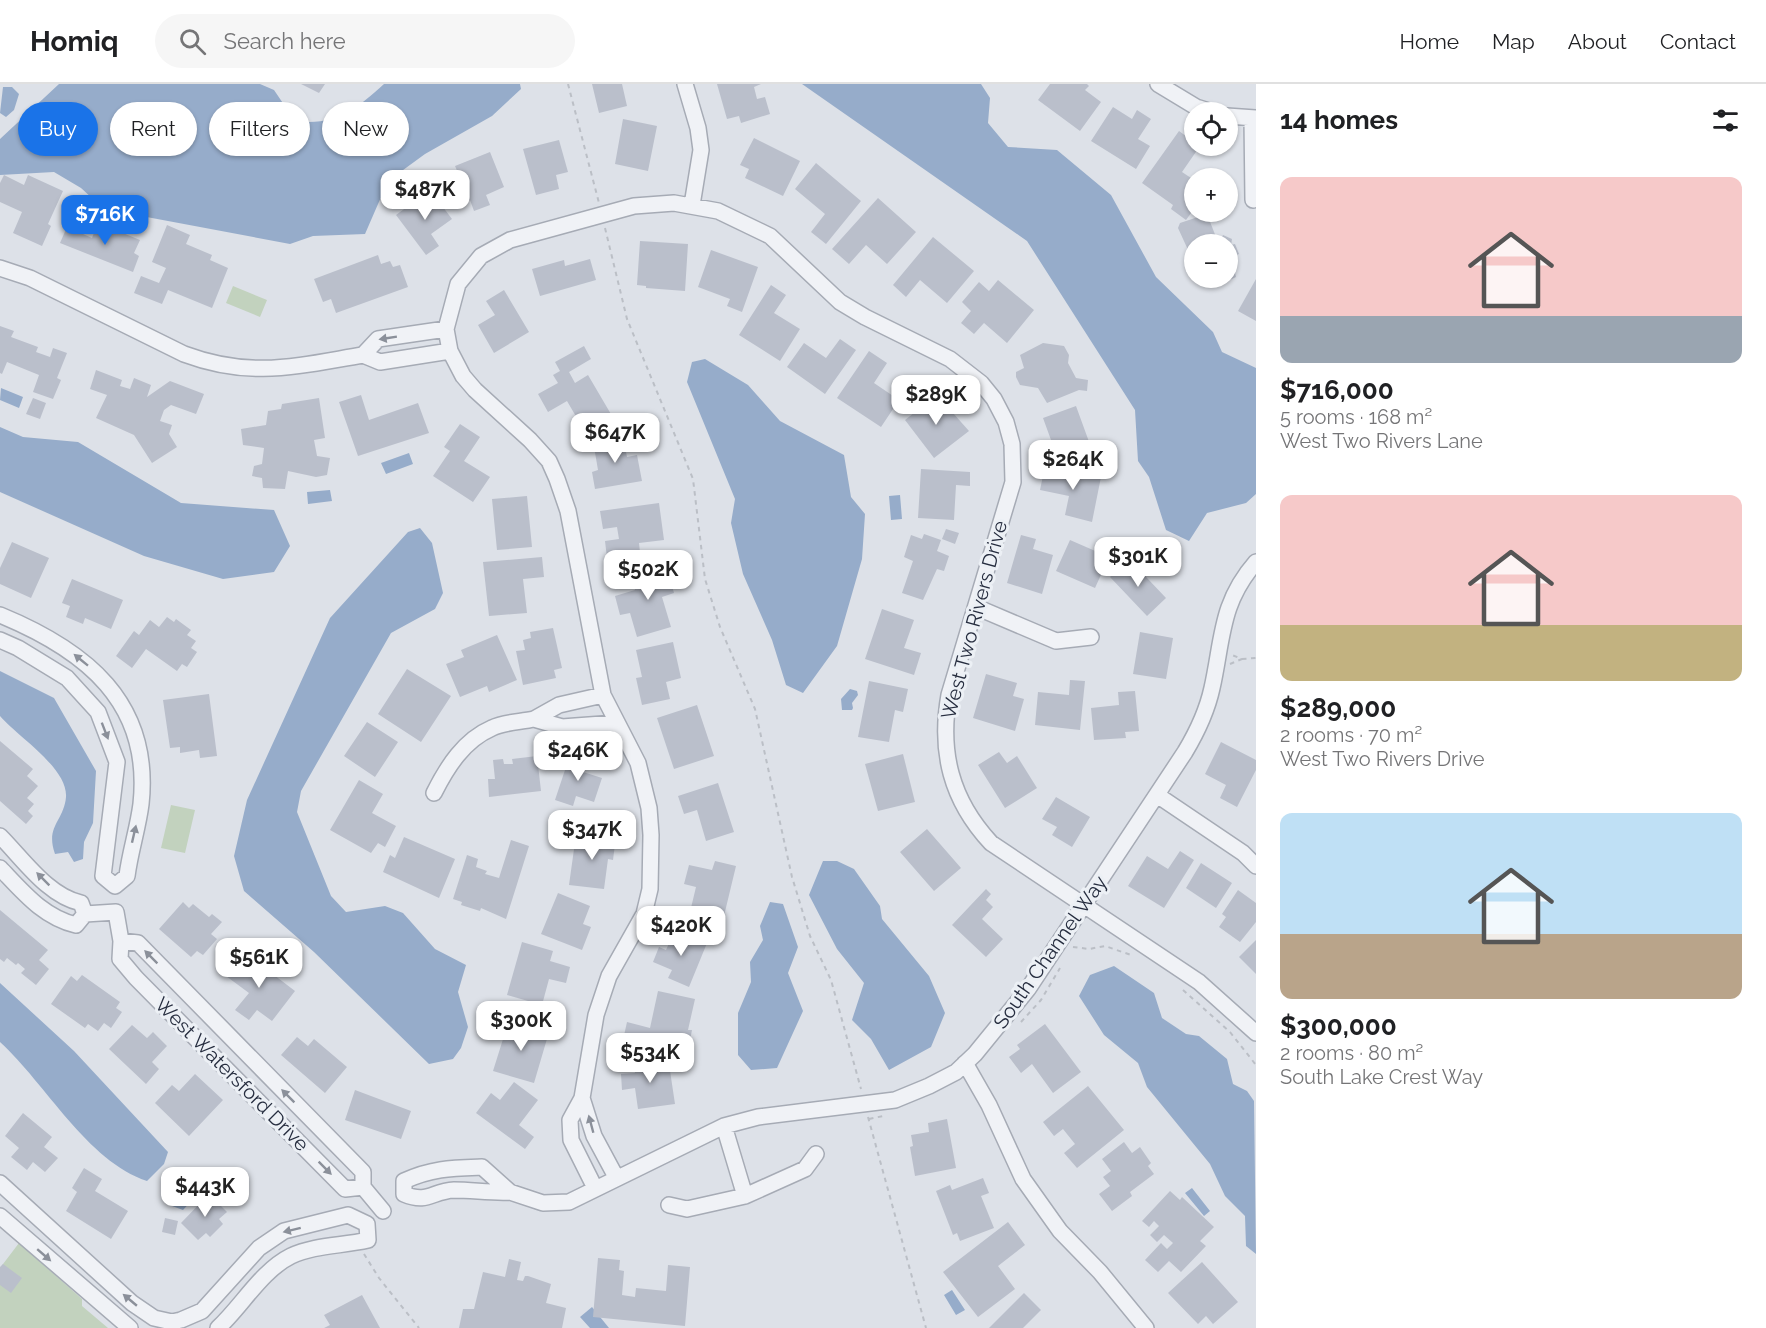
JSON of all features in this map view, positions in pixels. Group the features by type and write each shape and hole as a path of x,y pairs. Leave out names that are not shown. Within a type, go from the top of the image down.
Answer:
{"street":[{"path":"685,84 698,128 701,150 692,205"},
{"path":"1158,84 1186,102"},
{"path":"1238,117 1254,118 1253,200"},
{"name":"West Two Rivers Drive","path":"582,1098 596,1015 609,976 644,914 650,889 651,835 644,783 638,763 615,723 603,695 568,511 557,479 549,461 463,376 450,351 446,329 458,284 469,269 494,248 510,240 634,206 692,205 735,217 770,236 840,302 957,363 981,383 994,399 1006,422 1012,444 1013,482 945,716 945,752 953,783 969,816 991,843 1199,982 1256,1033"},
{"path":"0,268 30,278 184,354 208,363 259,370 363,355 380,362 450,351"},
{"path":"363,355 378,339 446,329"},
{"name":"South Channel Way","path":"404,1194 419,1200 452,1190 489,1194 510,1192 554,1205 569,1202 724,1126 758,1117 895,1100 956,1072 1028,989 1197,732 1212,687 1220,633 1229,606 1256,562"},
{"path":"976,607 1056,641 1091,637"},
{"path":"0,615 61,644 87,664 113,688 137,737 142,771 141,805 127,876 115,886 103,876 117,762 98,712 67,678 18,648 0,640"},
{"path":"434,793 448,767 471,740 493,727 534,719 558,705 603,695"},
{"path":"534,719 562,727 615,723"},
{"path":"1157,795 1243,853 1256,866"},
{"path":"0,836 53,889 81,903 85,914"},
{"path":"0,868 40,909 63,922 76,925 85,914 116,912"},
{"name":"West Watersford Drive","path":"115,886 116,912 121,941 120,959 345,1189 363,1186"},
{"name":"West Watersford Drive","path":"121,941 138,943 363,1172 363,1186 384,1211"},
{"path":"965,1063 989,1105 1023,1179 1060,1231 1100,1272 1146,1328"},
{"path":"582,1098 594,1136 616,1177"},
{"path":"582,1098 570,1120 571,1140 595,1188"},
{"path":"724,1126 745,1196"},
{"path":"669,1205 687,1209 745,1196 805,1169 816,1154"},
{"name":"South Channel Way","path":"218,1328 236,1311 267,1274 290,1257 318,1248 368,1240 368,1224 404,1194 404,1181 442,1168 482,1167 510,1192"},
{"path":"0,1183 132,1303 154,1318 172,1322 202,1311 259,1248 284,1231 348,1215 368,1224"},
{"path":"0,1216 130,1328"}],"path":[{"path":"568,84 598,202"},
{"path":"604,222 627,319 693,479 699,548 705,579 720,627 755,709 792,877 810,936 831,980 861,1089"},
{"path":"1231,654 1242,659"},
{"path":"1230,664 1242,659 1256,658"},
{"path":"1070,951 1072,946 1080,949 1105,946 1135,957"},
{"path":"1017,1026 1041,1000 1065,960"},
{"path":"1176,983 1230,1032 1256,1065"},
{"path":"869,1119 926,1328"},
{"path":"362,1250 379,1278 419,1328"}],"green space":[{"path":"233,286 267,300 260,317 226,303"},
{"path":"171,805 195,810 185,853 161,848"},
{"path":"19,1243 82,1299 82,1306 108,1328 0,1328 0,1268"}],"water":[{"path":"59,84 260,84 274,90 282,102 209,102 209,156 310,156 310,122 322,121 322,156 409,156 409,102 363,102 384,84 520,84 521,89 492,116 425,154 388,181 365,234 313,236 290,244 104,209 81,188 54,172 0,175 0,139 18,122 18,156 98,156 98,102 40,102"},
{"path":"802,84 981,84 990,98 988,123 1008,147 1057,150 1111,195 1156,277 1213,332 1222,352 1256,368 1256,494 1246,503 1207,513 1189,541 1166,530 1149,477 1138,461 1135,410 1027,241"},
{"path":"3,87 12,87 19,94 14,110 6,117 0,113"},
{"path":"705,359 748,385 780,421 844,455 851,497 865,514 862,559 837,646 803,693 786,685 772,640 743,574 731,523 735,499 687,382 692,362"},
{"path":"1,388 23,397 19,408 0,400"},
{"path":"0,427 23,437 78,442 181,503 274,510 290,546 274,572 223,579 144,556 0,492"},
{"path":"409,453 413,464 386,474 381,463"},
{"path":"330,490 332,501 308,504 307,492"},
{"path":"900,495 902,519 891,520 889,496"},
{"path":"420,528 432,543 443,593 435,609 391,633 301,791 297,812 331,896 346,912 385,906 403,913 435,949 466,965 458,992 468,1027 461,1048 453,1059 429,1064 314,952 244,891 234,856 247,800 330,618 408,532"},
{"path":"0,671 54,698 96,771 93,823 84,842 83,859 74,862 68,852 55,854 52,837 65,805 64,786 51,764 0,716"},
{"path":"850,689 857,691 858,695 852,703 852,710 842,710 841,699"},
{"path":"823,861 837,861 854,869 880,906 882,919 929,976 945,1013 931,1047 889,1070 871,1039 852,1020 864,983 837,949 809,895"},
{"path":"770,902 783,904 798,947 788,973 803,1011 777,1068 751,1070 738,1055 738,1013 751,982 750,962 763,940 760,926"},
{"path":"1114,966 1154,993 1162,1018 1186,1034 1199,1036 1227,1059 1233,1084 1247,1091 1254,1101 1256,1254 1246,1246 1245,1216 1225,1196 1210,1164 1147,1087 1138,1063 1104,1035 1079,996 1090,975"},
{"path":"0,983 74,1051 168,1152 164,1164 147,1181 125,1171 105,1157 68,1120 0,1042"},
{"path":"183,1181 194,1186 196,1196 183,1210 172,1206 168,1196"},
{"path":"1192,1188 1210,1211 1204,1216 1185,1193"},
{"path":"952,1290 965,1310 956,1315 944,1295"},
{"path":"592,1307 609,1328 590,1328 580,1317"}],"building":[{"path":"301,84 325,84 319,93"},
{"path":"592,84 622,84 627,106 599,113"},
{"path":"717,84 761,84 754,87 757,99 765,97 770,114 741,123 739,116 727,119"},
{"path":"1050,84 1087,84 1089,86 1085,90 1101,102 1080,131 1038,100"},
{"path":"1113,107 1132,119 1137,110 1151,119 1138,139 1150,146 1136,169 1091,141"},
{"path":"623,119 657,126 648,171 615,164"},
{"path":"1179,131 1184,135 1184,156 1193,156 1182,172 1184,173 1184,219 1171,209 1173,205 1142,183"},
{"path":"754,138 800,161 783,196 745,178 749,169 740,165"},
{"path":"559,140 568,172 556,175 559,189 536,195 523,149"},
{"path":"490,152 504,187 486,195 490,205 474,211 470,200 457,205 450,187 462,182 455,166"},
{"path":"816,163 861,201 826,244 811,232 825,214 795,189"},
{"path":"4,175 24,185 28,175 63,191 48,224 51,226 42,246 13,233 22,212 0,202 0,183"},
{"path":"430,190 452,219 431,234 439,246 426,255 396,215"},
{"path":"878,198 916,232 887,264 866,245 849,264 832,249"},
{"path":"1210,222 1215,234 1184,234 1184,241 1178,228 1180,223"},
{"path":"98,223 140,240 134,253 139,256 133,272 60,243 67,227 92,238"},
{"path":"167,225 190,235 186,244 212,255 210,260 228,268 212,308 168,290 162,304 134,293 141,276 159,283 166,268 152,262"},
{"path":"933,237 974,271 947,303 920,280 906,297 893,285"},
{"path":"640,241 688,244 685,291 646,288 646,286 637,285"},
{"path":"711,250 758,267 742,312 727,306 730,299 698,287"},
{"path":"378,255 381,264 390,261 393,267 400,265 408,287 336,313 331,299 323,302 314,279"},
{"path":"590,259 596,280 540,296 532,269 564,260 565,266"},
{"path":"1256,279 1256,321 1238,311"},
{"path":"998,280 1034,310 1007,343 984,323 974,334 961,323 971,311 962,302 979,282 989,291"},
{"path":"771,285 786,295 774,313 800,329 780,361 739,335"},
{"path":"504,290 529,332 494,353 478,325 495,315 486,301"},
{"path":"0,326 14,331 11,337 38,347 36,352 50,357 53,348 67,353 57,378 61,380 53,399 33,392 39,375 7,362 2,374 0,373"},
{"path":"840,339 856,350 825,394 787,367 804,343 826,358"},
{"path":"1043,343 1064,346 1069,355 1068,363 1076,378 1088,380 1087,391 1079,390 1047,403 1038,388 1020,385 1016,372 1024,368 1020,355"},
{"path":"584,346 591,359 569,372 575,383 588,375 615,421 582,440 575,428 581,425 567,401 548,412 538,394 558,383 553,375 560,371 555,362"},
{"path":"869,351 887,363 874,383 899,400 881,427 837,398"},
{"path":"96,370 122,380 120,386 130,389 134,378 151,385 147,397 170,381 204,394 196,414 171,405 164,410 160,421 172,425 169,434 177,447 152,463 134,435 96,418 107,395 90,389"},
{"path":"361,395 369,420 418,403 429,433 358,456 339,402"},
{"path":"937,395 969,431 934,458 905,420"},
{"path":"33,398 46,403 40,419 26,414"},
{"path":"319,398 325,438 314,440 317,456 330,458 327,475 316,477 288,471 285,489 263,488 262,478 252,476 254,466 262,464 264,448 243,445 241,429 266,425 268,411 281,409 282,404"},
{"path":"1076,406 1092,450 1059,462 1043,418"},
{"path":"460,424 480,437 464,461 490,477 473,502 433,476 450,451 444,447"},
{"path":"623,436 627,457 637,455 642,481 595,489 592,472 598,470 593,441"},
{"path":"1045,466 1101,477 1092,522 1065,515 1069,496 1040,490"},
{"path":"921,469 970,472 970,486 956,485 954,520 918,518"},
{"path":"527,496 532,547 497,550 492,499"},
{"path":"659,503 664,540 639,543 641,562 620,564 619,557 607,558 605,541 619,539 617,527 603,529 600,511"},
{"path":"946,529 959,533 955,544 942,539"},
{"path":"924,534 941,540 937,551 949,556 944,571 937,569 923,600 902,593 913,561 904,557 911,535 922,539"},
{"path":"1021,535 1036,539 1033,549 1053,555 1042,594 1007,583"},
{"path":"1070,540 1109,557 1095,588 1056,571"},
{"path":"12,542 49,558 31,598 0,584 0,568"},
{"path":"542,557 544,577 523,579 527,613 489,616 483,562"},
{"path":"1129,559 1166,598 1147,616 1110,577"},
{"path":"666,565 674,593 662,597 671,627 637,637 630,613 620,615 615,596 635,590 631,575"},
{"path":"72,579 123,600 111,629 85,618 83,624 66,617 70,606 62,603"},
{"path":"882,609 914,620 904,648 921,653 914,675 865,659"},
{"path":"167,617 174,622 176,619 191,630 187,635 196,641 191,648 197,652 187,667 182,664 177,671 146,649 132,668 116,656 134,631 139,635 150,620 159,627"},
{"path":"553,628 562,668 554,670 556,678 523,685 516,651 525,650 523,640 531,638 530,632"},
{"path":"1140,632 1173,638 1166,679 1133,674"},
{"path":"497,635 517,680 489,692 487,686 460,697 446,664 464,657 461,650"},
{"path":"673,642 681,678 666,682 670,699 642,705 636,678 642,677 636,650"},
{"path":"407,669 451,696 421,742 378,714"},
{"path":"986,674 1017,683 1013,696 1024,699 1015,731 973,718"},
{"path":"1070,680 1085,681 1080,730 1035,725 1038,692 1069,695"},
{"path":"869,681 908,689 903,712 895,710 889,742 858,737"},
{"path":"1135,691 1139,731 1125,732 1126,738 1094,740 1091,708 1119,705 1118,692"},
{"path":"209,694 217,756 200,758 199,750 180,753 180,747 170,748 163,700"},
{"path":"697,705 714,756 674,769 657,718"},
{"path":"367,722 398,742 375,777 344,756"},
{"path":"0,741 33,769 27,776 38,786 27,798 34,804 28,811 33,816 26,824 0,801"},
{"path":"1221,742 1256,760 1256,770 1237,807 1220,798 1226,785 1205,774"},
{"path":"571,752 588,757 583,772 602,778 594,802 576,796 573,806 555,800"},
{"path":"999,752 1007,763 1017,756 1037,788 1005,808 978,765"},
{"path":"903,754 915,802 878,811 865,764"},
{"path":"537,756 541,791 489,797 488,779 495,779 493,760 503,759 504,764 513,764 512,759"},
{"path":"359,780 383,794 372,813 396,826 385,847 378,843 371,853 330,830"},
{"path":"718,783 734,832 706,841 697,810 684,814 678,796"},
{"path":"1056,797 1090,817 1072,847 1052,835 1057,827 1042,819"},
{"path":"927,829 961,868 934,891 900,852"},
{"path":"588,833 616,836 613,860 608,859 604,889 569,885 575,842 586,843"},
{"path":"404,837 455,859 439,898 383,872 390,855 395,858"},
{"path":"511,840 529,846 506,919 481,908 480,911 461,905 462,902 453,899 467,855 478,859 476,867 487,871 485,874 499,878"},
{"path":"1180,851 1194,860 1164,908 1128,886 1147,856 1168,869"},
{"path":"715,861 736,866 723,920 690,912 696,887 684,884 689,865 712,870"},
{"path":"1201,863 1232,883 1216,908 1186,888"},
{"path":"986,889 991,894 986,900 993,907 982,919 1003,939 986,957 952,925"},
{"path":"1238,890 1256,903 1256,922 1240,942 1219,927 1226,917 1222,914"},
{"path":"558,893 590,906 583,924 591,927 582,950 541,934"},
{"path":"183,902 189,908 193,904 209,917 212,914 222,922 211,934 217,939 203,955 197,951 191,957 159,929"},
{"path":"0,910 48,950 39,960 49,969 36,985 21,973 25,969 18,963 16,965 7,958 4,962 0,959"},
{"path":"675,930 707,943 689,987 668,978 672,970 653,962 659,947 666,950"},
{"path":"1256,940 1256,974 1239,957"},
{"path":"522,942 553,951 550,961 570,967 566,983 549,979 542,1005 507,995"},
{"path":"244,952 295,991 272,1021 257,1010 249,1020 235,1010 249,993 226,976"},
{"path":"82,975 120,1002 116,1008 122,1012 111,1028 104,1023 98,1031 88,1024 85,1028 51,1004 71,976 77,981"},
{"path":"658,991 695,999 688,1030 692,1030 687,1055 623,1040 627,1022 650,1028"},
{"path":"509,1020 549,1032 534,1083 493,1071"},
{"path":"1045,1024 1081,1072 1053,1093 1032,1064 1021,1073 1009,1057 1020,1049 1017,1045"},
{"path":"132,1025 147,1038 153,1032 167,1046 152,1062 159,1069 146,1084 109,1049"},
{"path":"297,1037 308,1046 314,1039 347,1067 325,1093 281,1055"},
{"path":"653,1057 654,1066 669,1064 675,1104 638,1109 635,1088 622,1090 621,1074 635,1073 633,1059"},
{"path":"195,1074 223,1100 189,1136 155,1103 172,1085 179,1091"},
{"path":"514,1082 538,1100 519,1125 534,1137 525,1149 476,1113 491,1093 500,1100"},
{"path":"1088,1086 1124,1130 1077,1168 1064,1153 1075,1144 1063,1129 1054,1136 1043,1122"},
{"path":"355,1090 411,1111 401,1139 345,1120"},
{"path":"23,1113 52,1137 44,1147 58,1158 45,1172 33,1162 27,1170 11,1157 19,1148 5,1136"},
{"path":"947,1119 956,1168 915,1176 910,1147 913,1146 911,1135 929,1132 928,1123"},
{"path":"1124,1142 1132,1153 1140,1147 1151,1163 1148,1166 1154,1174 1130,1192 1132,1196 1112,1211 1099,1194 1110,1186 1103,1177 1111,1171 1102,1159"},
{"path":"84,1168 102,1179 95,1191 128,1211 111,1239 66,1211 77,1192 72,1188"},
{"path":"983,1178 989,1193 981,1196 994,1228 960,1241 957,1233 953,1235 936,1191 950,1185 952,1190"},
{"path":"1170,1191 1180,1200 1182,1197 1214,1227 1200,1241 1206,1246 1181,1272 1169,1261 1158,1272 1145,1260 1161,1243 1167,1249 1173,1243 1164,1235 1157,1242 1150,1235 1159,1226 1154,1221 1149,1227 1142,1221"},
{"path":"209,1194 227,1212 219,1219 223,1224 210,1237 206,1233 198,1240 181,1223"},
{"path":"165,1218 178,1221 175,1235 162,1232"},
{"path":"1008,1222 1025,1245 998,1266 1015,1289 978,1317 943,1272"},
{"path":"598,1258 620,1260 619,1270 624,1271 622,1295 635,1297 636,1288 666,1291 668,1265 690,1267 685,1326 593,1317"},
{"path":"509,1259 521,1262 517,1280 523,1281 525,1276 528,1276 551,1284 546,1303 566,1308 562,1328 459,1328 463,1309 474,1309 483,1272 505,1277"},
{"path":"1202,1262 1238,1302 1213,1324 1206,1316 1198,1324 1168,1293"},
{"path":"3,1264 22,1278 11,1293 0,1285 0,1267"},
{"path":"1024,1293 1041,1310 1023,1328 989,1328"},
{"path":"362,1295 380,1328 324,1328 330,1325 324,1315"}]}
